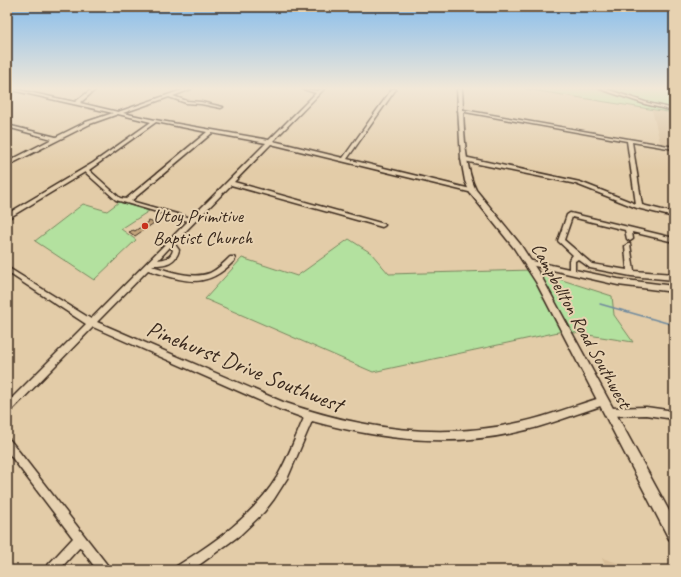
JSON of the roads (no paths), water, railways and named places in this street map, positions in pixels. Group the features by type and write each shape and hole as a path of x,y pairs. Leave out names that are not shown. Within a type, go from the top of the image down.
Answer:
{"main road":[{"name":"Campbellton Road Southwest","path":"460,116 465,174 473,191 528,262 674,534"}],"street":[{"path":"7,164 88,123 109,116"},
{"path":"131,116 270,142 473,191"},
{"path":"7,409 295,116"},
{"path":"344,160 375,116"},
{"path":"493,116 674,148"},
{"path":"7,217 86,170 154,121"},
{"path":"7,126 56,139"},
{"path":"126,202 210,131"},
{"path":"629,140 639,207"},
{"path":"464,159 578,183 639,207 674,215"},
{"path":"86,170 91,173 112,195 126,202 192,220"},
{"path":"230,182 382,225"},
{"path":"674,240 570,215 560,241 590,266 631,273 674,277"},
{"path":"628,229 631,273"},
{"path":"152,262 162,262 172,259 176,250 170,243"},
{"path":"572,272 572,260 578,256"},
{"path":"146,267 186,278 198,278 218,273 232,259"},
{"path":"528,262 618,282 674,289"},
{"name":"Pinehurst Drive Southwest","path":"7,269 91,323 274,402 310,416 346,426 383,433 423,436 459,436 494,432 524,426 603,401"},
{"path":"609,412 646,411 674,415"},
{"path":"181,570 216,548 236,533 267,500 281,479 310,416"},
{"path":"7,443 104,570"},
{"path":"51,570 80,539"}],"waterway":[{"path":"600,304 674,325"}],"place":[{"name":"Utoy Primitive Baptist Church","path":"145,226"}]}
